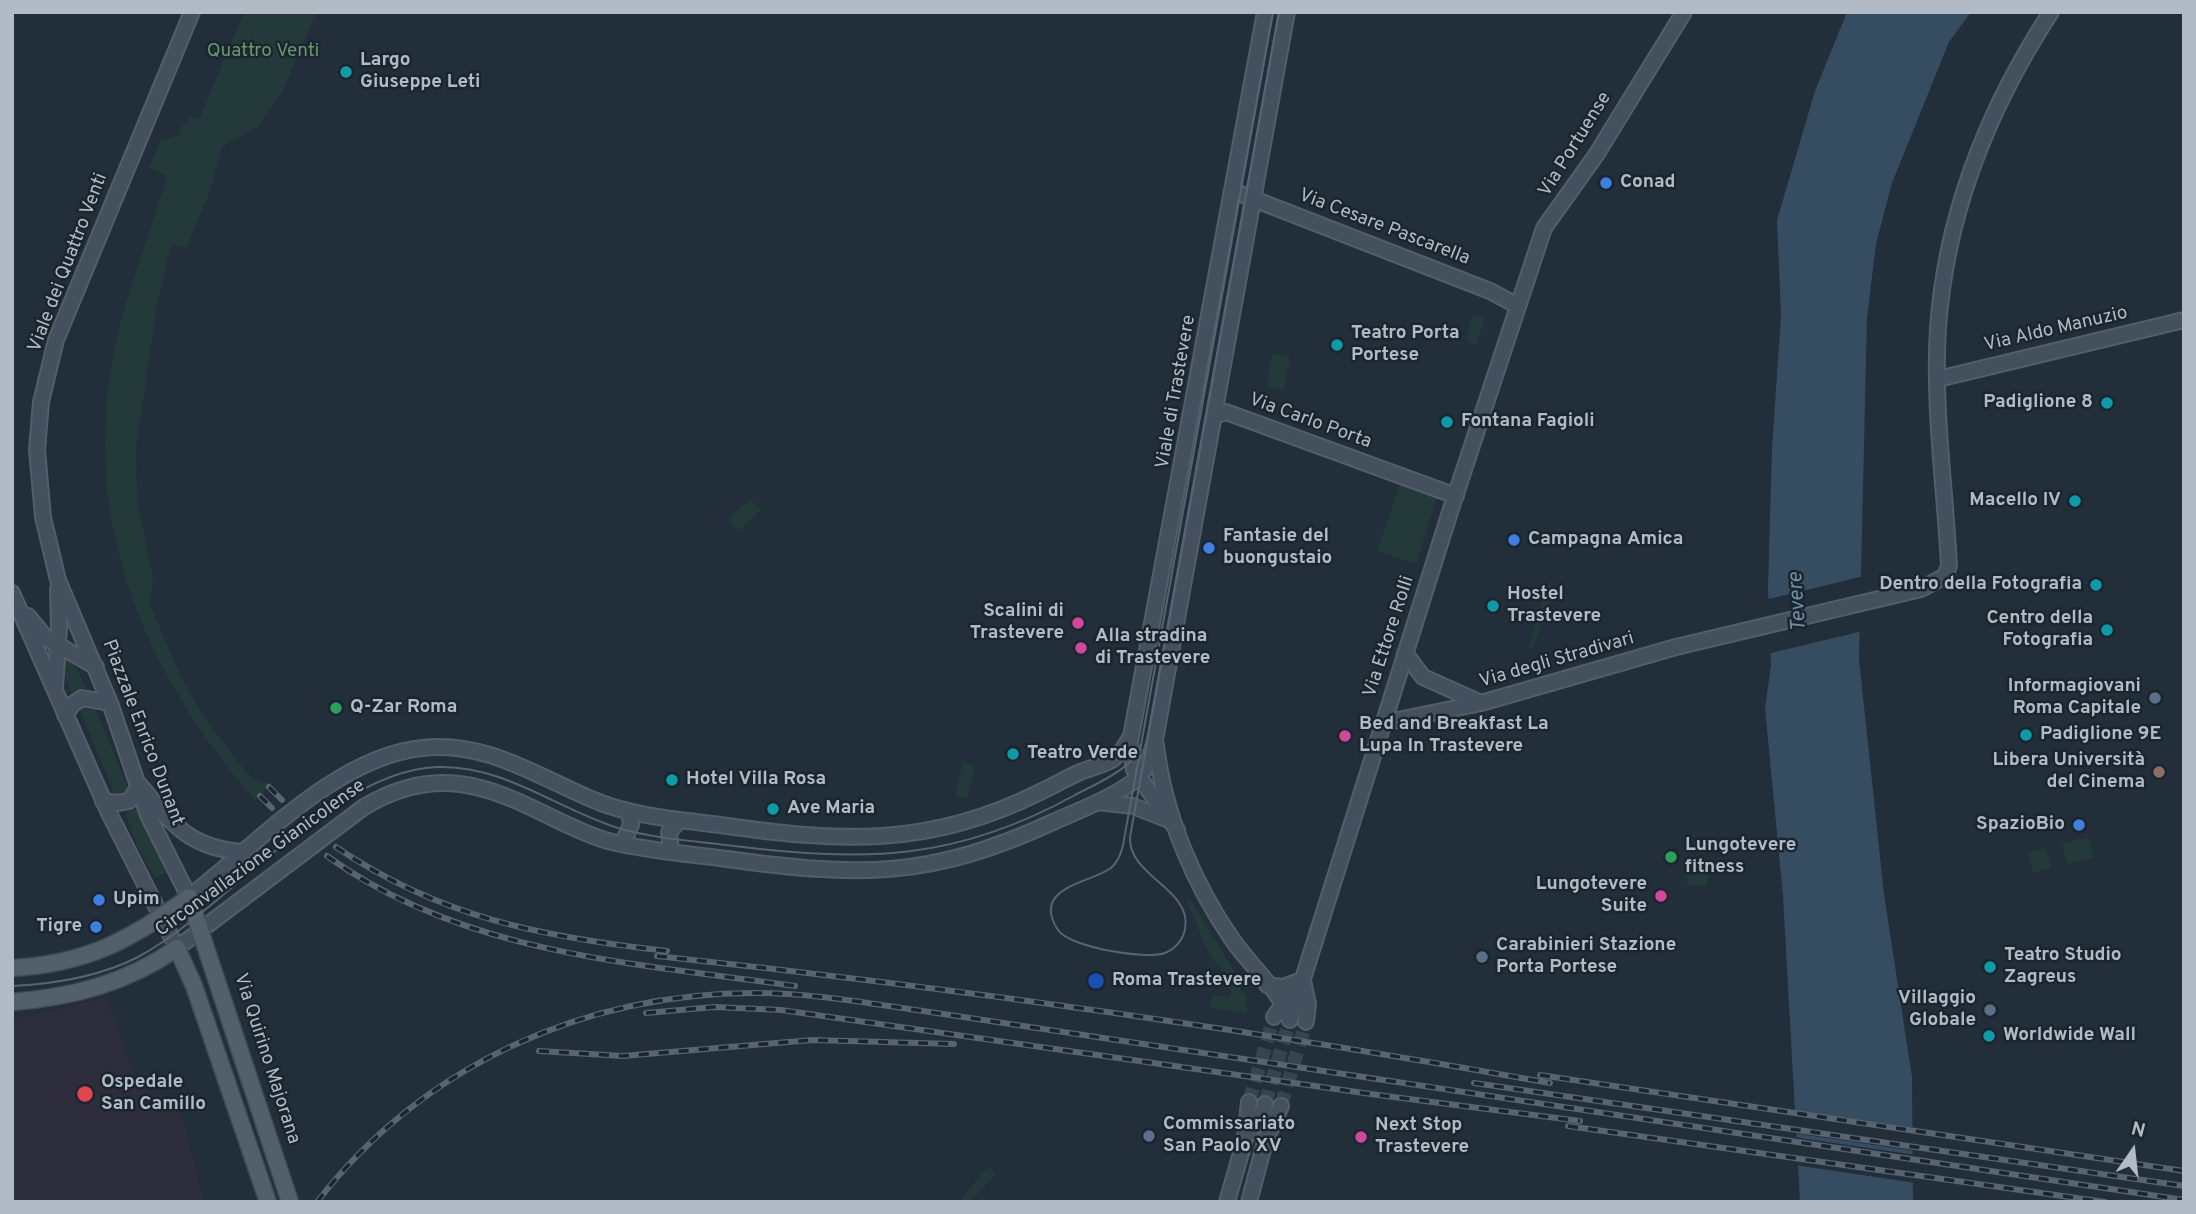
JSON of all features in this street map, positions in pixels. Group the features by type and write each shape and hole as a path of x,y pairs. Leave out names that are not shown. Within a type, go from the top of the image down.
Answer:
{"main road":[{"name":"Viale dei Quattro Venti","path":"58,580 45,530 37,464 39,417 47,375 72,298 192,12"},
{"name":"Viale di Trastevere","path":"1138,777 1131,762 1131,736 1265,12"},
{"path":"1138,777 1146,767 1155,740 1287,12"},
{"name":"Via Portuense","path":"1518,306 1544,228 1596,155 1629,97 1684,12"},
{"name":"Via degli Stradivari","path":"1383,723 1481,703 1635,658 1902,594 1941,580 1949,566 1938,379 1938,326 1948,254 1966,182 1991,117 2028,48 2051,12"},
{"name":"Via Cesare Pascarella","path":"1233,191 1490,291 1518,306"},
{"name":"Via Ettore Rolli","path":"1282,1004 1290,1020 1518,306"},
{"name":"Via Aldo Manuzio","path":"1938,379 2184,320"},
{"name":"Via Carlo Porta","path":"1214,416 1226,412 1456,496"},
{"path":"54,690 58,645 58,580"},
{"name":"Piazzale Enrico Dunant","path":"58,580 110,703 148,815 202,930"},
{"path":"15,598 42,635 96,667"},
{"path":"15,598 103,801 177,948 197,996 268,1202"},
{"path":"33,622 49,624 59,613"},
{"path":"1405,653 1427,679 1481,703"},
{"path":"65,715 73,704 82,698 110,703"},
{"name":"Circonvallazione Gianicolense","path":"12,968 45,964 106,949 138,934 354,770 388,754 424,747 467,749 498,757 596,800 629,811 823,838 904,836 985,816 1114,760 1131,736"},
{"path":"1155,740 1163,784 1177,830 1210,904 1282,1004"},
{"path":"1098,768 1138,777 1177,830"},
{"name":"Circonvallazione Gianicolense","path":"12,1002 73,994 113,983 139,972 202,930 349,817 383,796 415,785 455,782 490,789 590,835 622,844 805,869 887,872 985,851 1093,804 1138,777"},
{"path":"103,801 129,801 140,785 165,816 185,834 212,848 244,852"},
{"path":"1093,804 1111,802 1149,811 1164,817 1177,830"},
{"path":"622,844 631,828 629,811"},
{"path":"671,852 669,832 680,820"},
{"name":"Via Quirino Majorana","path":"202,930 290,1202"},
{"path":"1267,985 1283,987 1302,980 1308,1004 1306,1022"},
{"name":"Via Ettore Rolli","path":"1267,985 1274,1017 1302,980"},
{"path":"1227,1202 1245,1139 1247,1107"},
{"path":"1245,1139 1264,1109 1265,1142"},
{"path":"1249,1202 1265,1142 1279,1113"}],"shaded area":[{"name":"Ospedale San Camillo","path":"106,997 137,1082 180,1105 204,1202 12,1202 12,1017 27,1017"}],"green space":[{"name":"Quattro Venti","path":"244,12 316,12 283,91 259,126 222,147 211,188 187,247 171,245 157,304 136,448 137,499 153,577 150,605 183,681 205,719 247,773 261,782 273,783 255,800 215,751 181,699 152,646 129,590 114,532 106,473 106,411 115,347 126,303 167,175 149,168 160,141 181,134 179,130 190,117 199,120"},
{"path":"1473,315 1485,319 1476,345 1467,342 1467,332"},
{"path":"1272,354 1290,358 1284,390 1266,387"},
{"path":"1400,484 1437,497 1416,564 1377,551"},
{"path":"750,499 761,510 739,531 728,519"},
{"path":"1548,583 1553,587 1534,646 1528,649"},
{"path":"65,660 72,660 86,688 72,694 62,668"},
{"path":"85,704 94,706 129,789 115,795 80,710"},
{"path":"963,762 975,766 967,799 955,796"},
{"path":"138,808 170,870 156,878 138,848 125,813"},
{"path":"2089,837 2094,858 2067,864 2062,844"},
{"path":"2046,848 2051,868 2033,873 2028,853"},
{"path":"1686,865 1708,872 1707,886 1687,885"},
{"path":"1190,899 1239,979 1219,967 1212,958 1186,901"},
{"path":"1227,979 1237,982 1242,993 1246,993 1247,1013 1210,1008 1212,995 1230,997 1231,989 1224,988"},
{"path":"989,1166 996,1174 970,1202 958,1202"}],"water":[{"name":"Tevere","path":"1847,12 1971,12 1949,42 1892,183 1876,244 1867,318 1859,659 1884,894 1912,1077 1913,1202 1800,1202 1783,896 1765,708 1771,665 1768,588 1772,448 1781,316 1777,220 1815,91"}],"pier":[{"path":"1864,576 1863,631 1767,654 1765,600"},
{"path":"1792,1110 1916,1128 1916,1151 1793,1133"},
{"path":"1793,1137 1916,1155 1916,1183 1795,1165"}],"tunnel":[{"path":"1249,1102 1274,1017"},
{"path":"1265,1104 1290,1020"},
{"path":"1281,1106 1306,1022"}],"tram line":[{"path":"1273,12 1122,848 1111,868 1066,888 1057,895 1052,904 1051,916 1058,930 1065,936 1091,947 1125,953 1165,953 1178,944 1185,929 1185,915 1179,903 1139,863 1132,851 1130,837 1279,12"},
{"path":"12,986 77,978 138,957 172,935 321,816 359,791 399,774 438,767 485,773 508,780 595,820 646,835 782,851 869,854 950,844 1032,817 1120,770 1141,750"}],"railway":[{"path":"269,787 282,800"},
{"path":"260,796 272,808"},
{"path":"336,847 415,891 494,920 578,939 667,951"},
{"path":"327,856 380,889 435,914 492,934 612,961 795,986"},
{"path":"657,956 1105,1012 1328,1045 1550,1083"},
{"path":"317,1202 359,1154 406,1112 457,1076 512,1046 569,1023 630,1006 692,996 756,993 865,1002 2184,1200"},
{"path":"646,1013 714,1007 781,1010 1580,1121"},
{"path":"539,1051 623,1056 812,1040 954,1044"},
{"path":"1540,1075 2184,1171"},
{"path":"1474,1083 2184,1186"},
{"path":"1568,1126 2105,1202"}],"place":[{"name":"Largo Giuseppe Leti","path":"346,72"},
{"name":"Conad","path":"1606,183"},
{"name":"Teatro Porta Portese","path":"1337,345"},
{"name":"Padiglione 8","path":"2107,403"},
{"name":"Fontana Fagioli","path":"1447,422"},
{"name":"Macello IV","path":"2075,501"},
{"name":"Campagna Amica","path":"1514,540"},
{"name":"Fantasie del buongustaio","path":"1209,548"},
{"name":"Dentro della Fotografia","path":"2096,585"},
{"name":"Hostel Trastevere","path":"1493,606"},
{"name":"Scalini di Trastevere","path":"1078,623"},
{"name":"Centro della Fotografia","path":"2107,630"},
{"name":"Alla stradina di Trastevere","path":"1081,648"},
{"name":"Informagiovani Roma Capitale","path":"2155,698"},
{"name":"Q-Zar Roma","path":"336,708"},
{"name":"Padiglione 9E","path":"2026,735"},
{"name":"Bed and Breakfast La Lupa In Trastevere","path":"1345,736"},
{"name":"Teatro Verde","path":"1013,754"},
{"name":"Libera Università del Cinema","path":"2159,772"},
{"name":"Hotel Villa Rosa","path":"672,780"},
{"name":"Ave Maria","path":"773,809"},
{"name":"SpazioBio","path":"2079,825"},
{"name":"Lungotevere fitness","path":"1671,857"},
{"name":"Lungotevere Suite","path":"1661,896"},
{"name":"Upim","path":"99,900"},
{"name":"Tigre","path":"96,927"},
{"name":"Carabinieri Stazione Porta Portese","path":"1482,957"},
{"name":"Teatro Studio Zagreus","path":"1990,967"},
{"name":"Roma Trastevere","path":"1096,981"},
{"name":"Villaggio Globale","path":"1990,1010"},
{"name":"Worldwide Wall","path":"1989,1036"},
{"name":"Ospedale San Camillo","path":"85,1094"},
{"name":"Commissariato San Paolo XV","path":"1149,1136"},
{"name":"Next Stop Trastevere","path":"1361,1137"}]}
